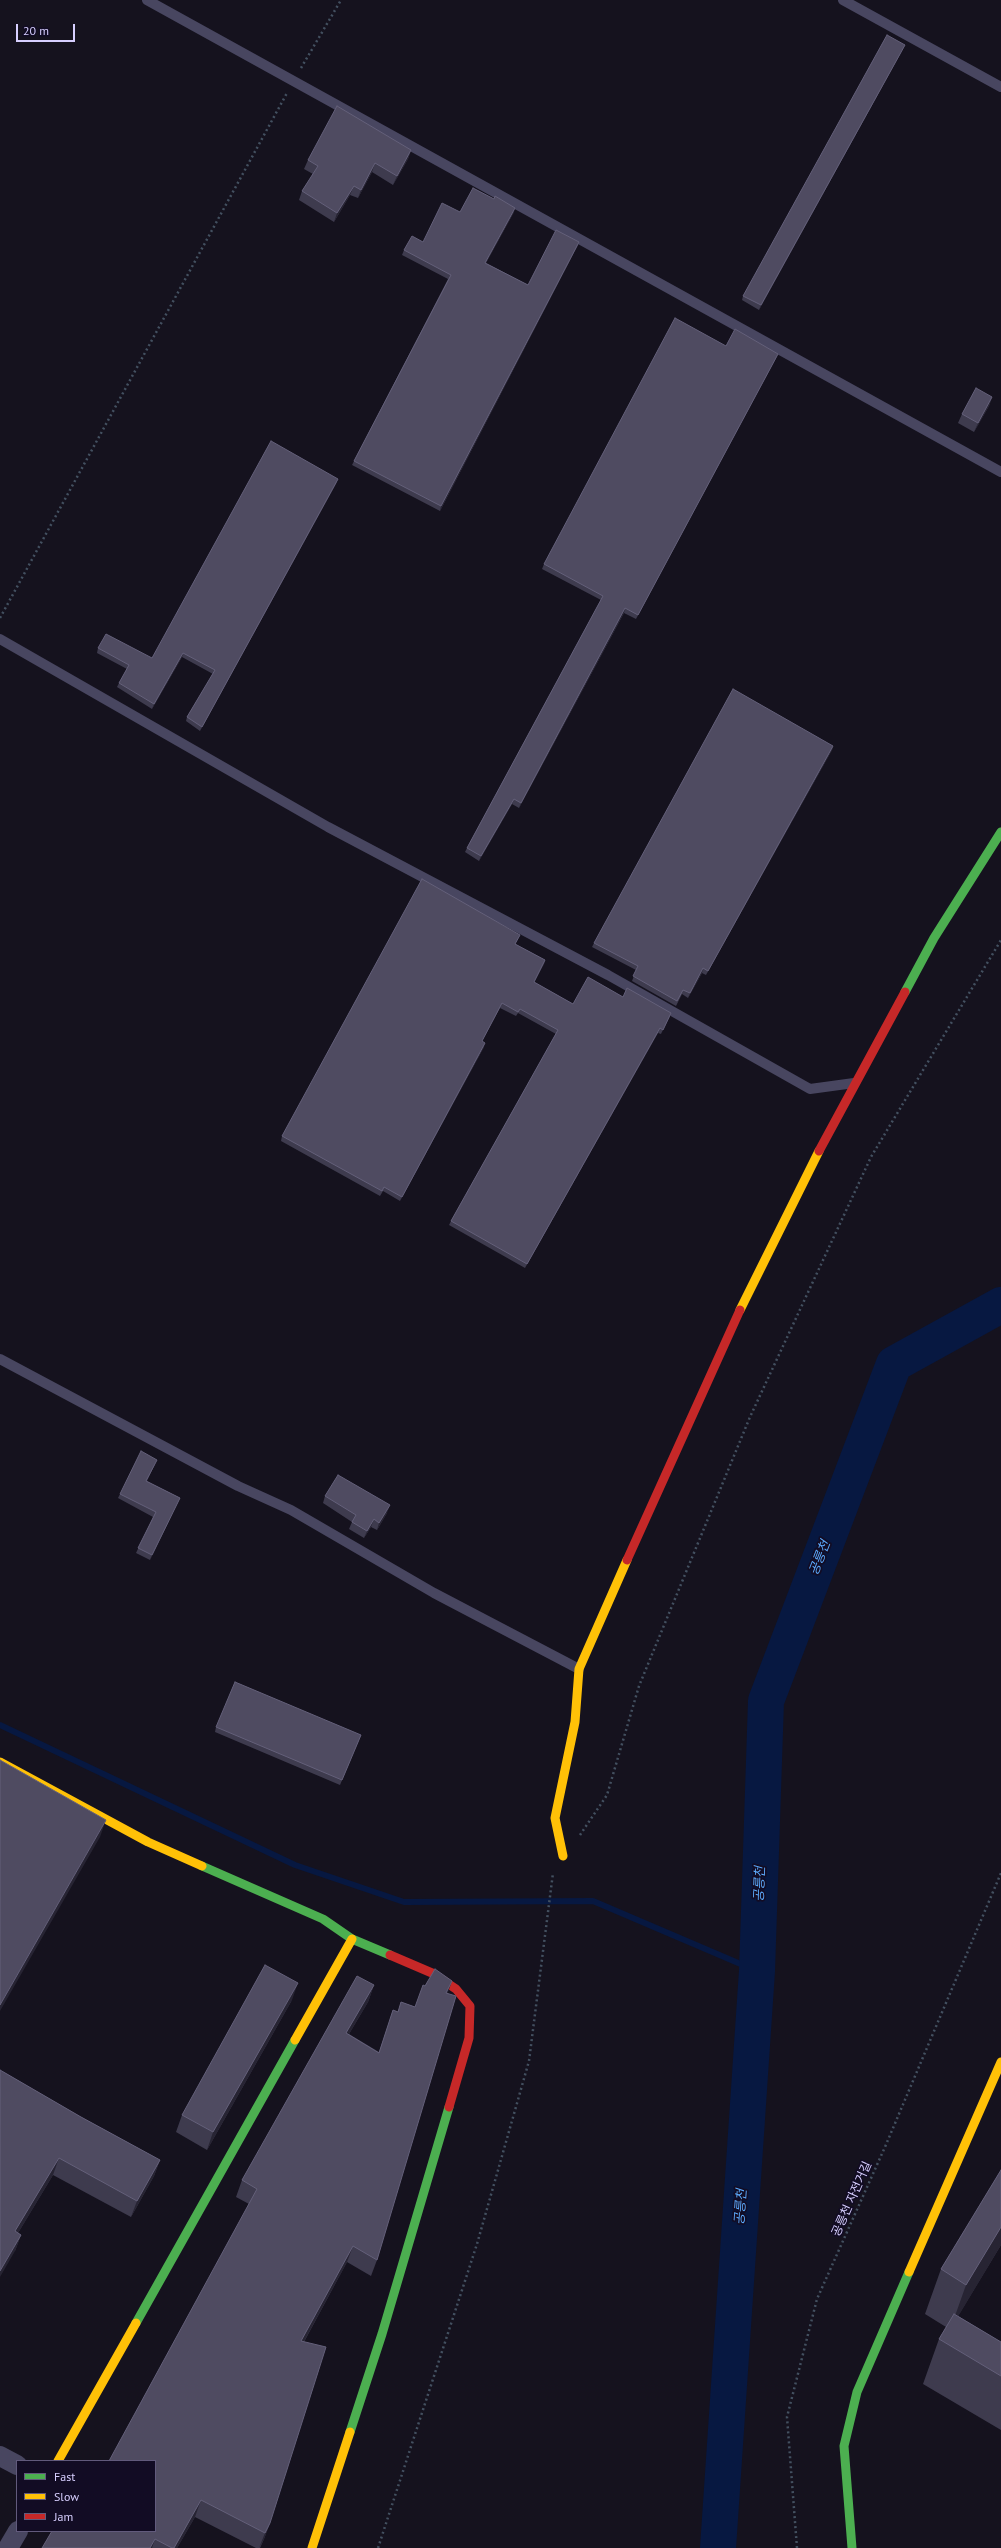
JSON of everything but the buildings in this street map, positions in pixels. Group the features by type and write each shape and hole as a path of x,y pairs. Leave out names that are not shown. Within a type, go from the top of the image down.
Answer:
{"street":[{"path":"563,1856 555,1818 575,1722 579,1669 738,1312 792,1202 854,1083 934,938 1001,832"},
{"path":"0,1762 148,1842 323,1919 352,1939 432,1973 456,1989 470,2006 469,2038 382,2334 312,2548"},
{"path":"59,2460 352,1939"},
{"path":"852,2548 844,2446 857,2392 1001,2062"},
{"path":"0,2456 16,2464"},
{"path":"8,2548 17,2532"}],"lane":[{"path":"147,0 1001,472"},
{"path":"843,0 1001,87"},
{"path":"0,639 328,827 608,975 810,1089 854,1083"},
{"path":"0,1359 238,1486 291,1510 434,1593 579,1669"}],"path":[{"path":"0,618 294,81 341,0"},
{"path":"378,2548 476,2244 529,2061 552,1876 563,1856 607,1795 638,1686 750,1417 871,1157 1001,940"},
{"name":"공릉천 자전거길","path":"796,2548 787,2417 817,2299 885,2147 1001,1873"}],"waterway":[{"name":"공릉천","path":"718,2548 757,1971 766,1701 894,1364 1001,1305"},
{"path":"0,1725 295,1865 404,1902 593,1901 757,1971"}],"traffic: fast":[{"path":"905,992 934,938 1001,832"},
{"path":"202,1866 323,1919 352,1939 390,1955"},
{"path":"136,2323 295,2040"},
{"path":"350,2432 382,2334 449,2107"},
{"path":"852,2548 844,2446 857,2392 909,2272"}],"traffic: slow":[{"path":"740,1310 819,1151"},
{"path":"563,1856 555,1818 575,1722 579,1669 627,1560"},
{"path":"0,1762 148,1842 202,1866"},
{"path":"295,2040 352,1939"},
{"path":"909,2272 1001,2062"},
{"path":"59,2460 136,2323"},
{"path":"312,2548 350,2432"}],"traffic: jam":[{"path":"819,1151 905,992"},
{"path":"627,1560 740,1310"},
{"path":"390,1955 432,1973 456,1989 470,2006 469,2038 449,2107"}]}
